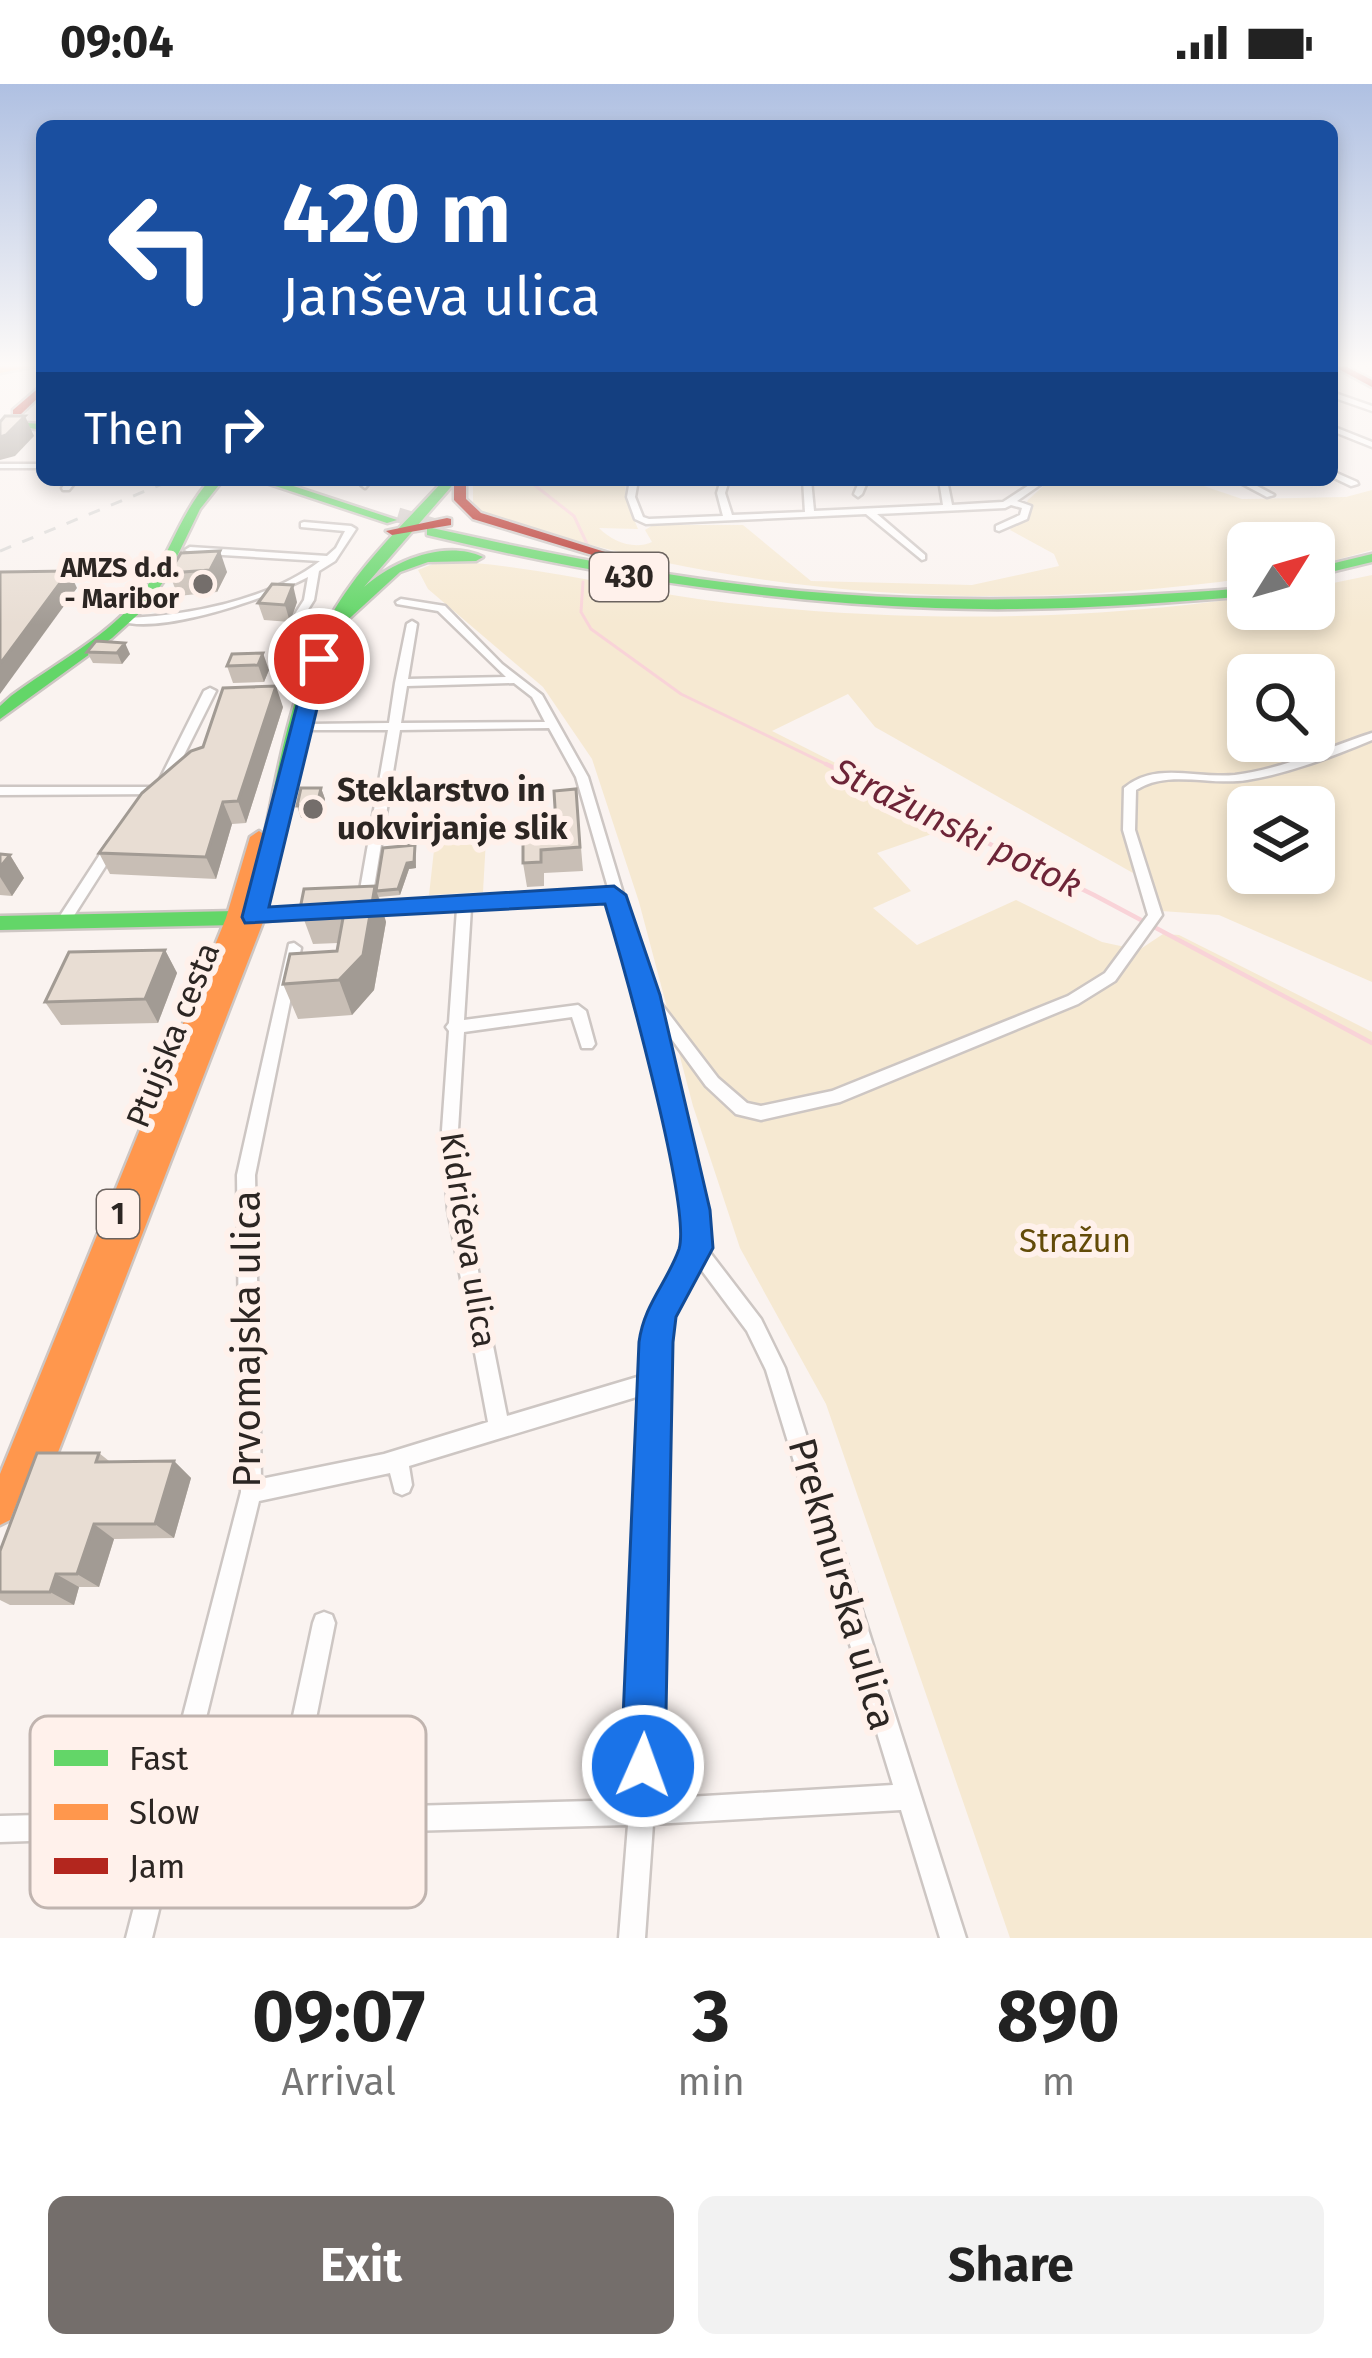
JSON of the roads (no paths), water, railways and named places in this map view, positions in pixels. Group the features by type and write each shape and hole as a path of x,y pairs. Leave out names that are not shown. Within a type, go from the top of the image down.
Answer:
{"main road":[{"path":"0,714 40,674 124,621 155,588 188,512 212,486"},
{"name":"430","path":"284,486 411,523 609,567 830,600 1037,601 1227,588"},
{"name":"430","path":"300,486 411,523"},
{"name":"Ptujska cesta","path":"9,1514 245,918 333,625 437,486"},
{"name":"Ptujska cesta","path":"245,918 319,627 346,584 450,486"},
{"path":"457,486 460,500 472,514 540,537 665,570 830,600"},
{"path":"411,523 470,524 540,537"},
{"path":"411,523 441,544 488,559"},
{"path":"333,625 373,578 400,562 434,555 488,559 710,596 830,600"},
{"path":"1335,571 1372,563"},
{"path":"0,923 245,918"}],"street":[{"path":"0,466 36,466"},
{"path":"1338,477 1354,484"},
{"path":"634,486 634,509 643,522 1027,506 1024,517 999,528"},
{"path":"723,486 728,518"},
{"path":"807,486 809,514"},
{"path":"859,494 862,486"},
{"path":"944,486 949,508"},
{"path":"1013,503 1035,486"},
{"path":"1252,486 1270,494"},
{"path":"869,512 922,557"},
{"path":"124,621 165,621 199,614 314,571 345,548 351,530 304,525"},
{"path":"190,550 332,559"},
{"path":"298,617 309,600 314,571"},
{"path":"401,602 441,608 536,694 582,777 646,995 694,1210 696,1248 659,1315 653,1382 641,1812 632,1938"},
{"path":"412,624 357,911 614,895"},
{"path":"400,683 516,680"},
{"path":"147,806 160,790 210,691"},
{"path":"310,728 554,724"},
{"path":"646,995 712,1082 742,1109 761,1113 835,1097 1073,1000 1110,977 1152,923 1126,813 1130,788 1139,780 1166,775 1239,778 1321,759 1372,736"},
{"path":"0,791 160,790"},
{"path":"63,922 123,834"},
{"name":"Kidričeva ulica","path":"464,905 450,1130 457,1210 500,1430"},
{"path":"245,918 327,913"},
{"name":"Prvomajska ulica","path":"194,1716 251,1492 246,1175 294,948"},
{"path":"454,1027 578,1011 587,1045"},
{"name":"Prekmurska ulica","path":"696,1248 754,1325 775,1368 904,1797 952,1938"},
{"path":"251,1492 398,1459 653,1382"},
{"path":"398,1459 402,1485"},
{"path":"305,1716 324,1623"},
{"path":"426,1817 641,1812 904,1797"},
{"path":"0,1829 30,1828"},
{"name":"Prvomajska ulica","path":"139,1938 146,1908"}],"waterway":[{"name":"Stražunski potok","path":"536,486 574,516 588,546"},
{"name":"Stražunski potok","path":"583,582 581,612 591,629 681,694 832,767"},
{"name":"Stražunski potok","path":"826,764 1094,895 1372,1043"}],"tunnel":[{"path":"398,515 439,527"}],"railway":[{"path":"0,551 157,486"}],"place":[{"name":"AMZS d.d. - Maribor","path":"203,584"},
{"name":"Steklarstvo in uokvirjanje slik","path":"313,809"}],"park label":[{"name":"Stražun","path":"1075,1241"}]}
